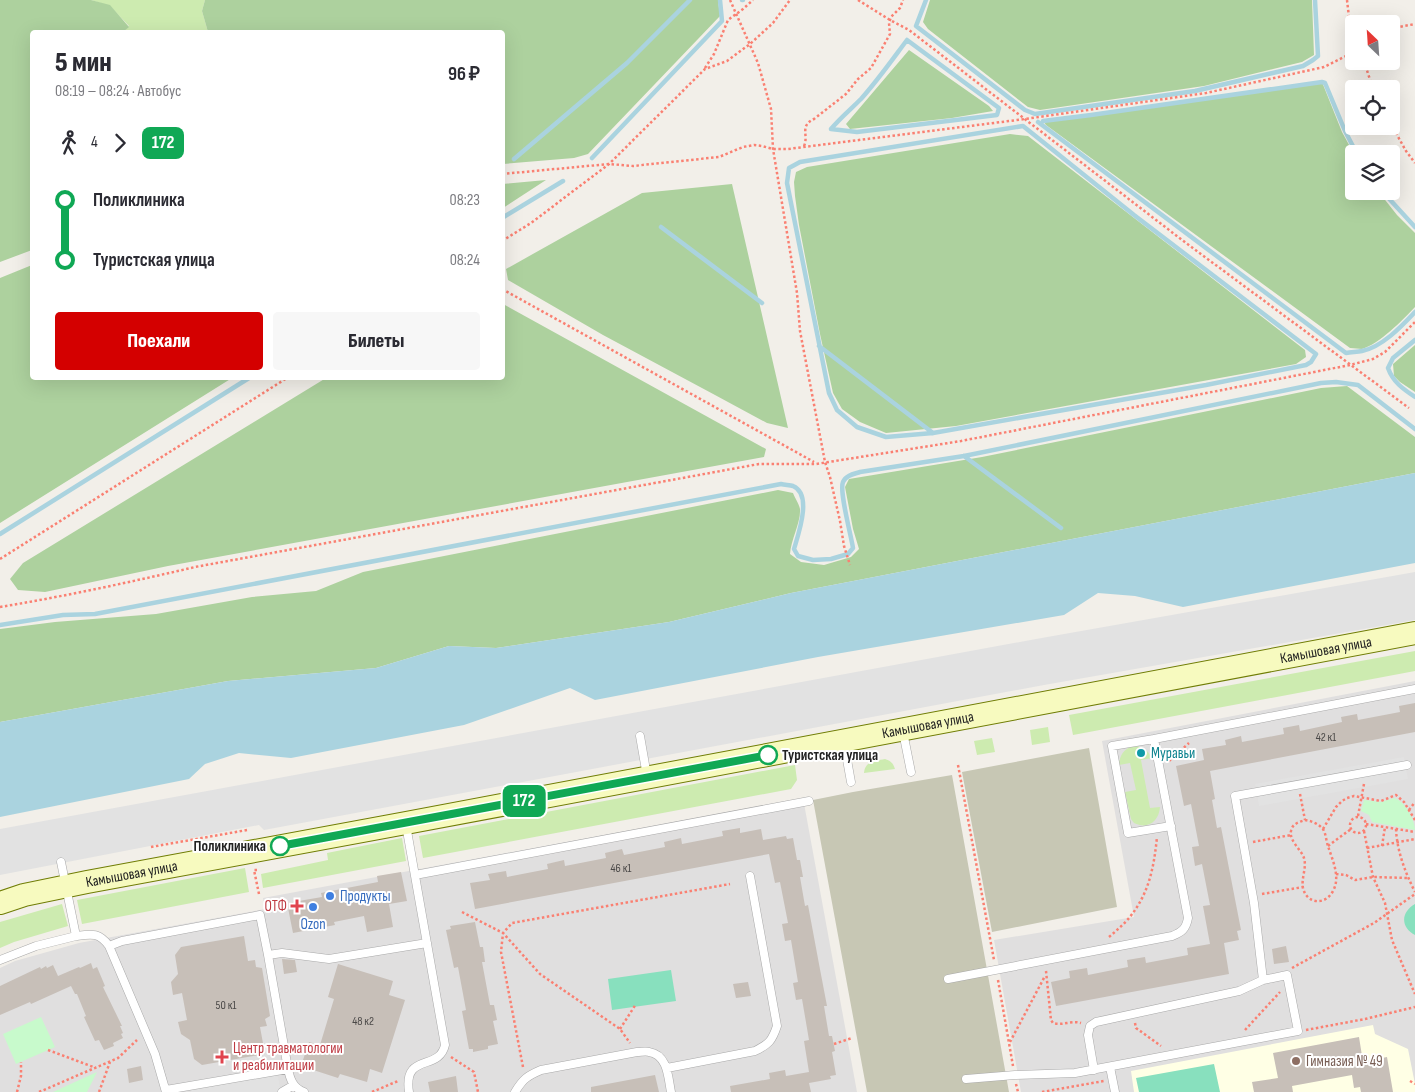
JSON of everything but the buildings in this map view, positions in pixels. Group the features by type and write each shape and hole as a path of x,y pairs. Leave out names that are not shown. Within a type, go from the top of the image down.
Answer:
{"street":[{"name":"Камышовая улица","path":"0,904 24,895 65,886 903,730 1339,644 1415,633"}],"lane":[{"path":"1170,826 1128,834 1112,746 1415,689"},
{"path":"903,730 911,772"},
{"path":"640,736 648,778"},
{"path":"948,979 1181,933 1186,927 1188,918 1154,739"},
{"path":"843,741 851,782"},
{"path":"1263,980 1252,895 1235,796 1411,764"},
{"path":"415,875 809,801"},
{"path":"406,823 445,1045 444,1052 440,1057 420,1064 413,1070 409,1078 409,1092"},
{"path":"61,862 76,936"},
{"path":"667,1068 755,1051 766,1046 774,1038 777,1026 750,876"},
{"path":"109,946 122,941 260,915 290,1079 299,1090 304,1092"},
{"path":"0,960 36,946 76,936 92,934 103,938 109,946 146,1032 166,1091 288,1069"},
{"path":"268,955 282,953 329,959 426,943"},
{"path":"966,1079 1015,1074 1075,1074 1298,1031 1287,975 1263,980 1239,991 1096,1022 1090,1026 1088,1035 1094,1070"},
{"path":"515,1092 529,1075 541,1070 637,1052 651,1052 662,1058 667,1068 671,1092"},
{"path":"1110,1066 1115,1092"},
{"path":"282,1092 294,1085"}],"path":[{"path":"730,0 758,63 770,109 773,149 797,293 800,331 825,462 850,565"},
{"path":"505,239 531,223 609,164 704,69 714,54 728,20 754,0"},
{"path":"704,69 727,61 750,44 772,23 790,0"},
{"path":"858,0 909,30 1186,243 1409,408"},
{"path":"804,147 806,144 805,128 809,121 846,94 858,79 871,68 890,34 891,17 900,8 903,0"},
{"path":"1347,0 1349,15"},
{"path":"1400,27 1415,24"},
{"path":"505,174 609,164 634,166 719,157 743,147 754,145 773,149 788,149 1025,119 1206,93 1324,66 1345,56"},
{"path":"1397,135 1415,163"},
{"path":"505,291 816,464"},
{"path":"0,607 92,591 195,567 760,464 816,464 962,441 1350,365 1373,359 1385,352 1415,322"},
{"path":"0,559 284,380"},
{"path":"1166,764 1192,741"},
{"path":"958,764 1018,1092"},
{"path":"1358,816 1365,786 1363,773"},
{"path":"1298,785 1305,820"},
{"path":"1323,829 1336,806 1354,796 1381,801 1396,795 1415,820"},
{"path":"1409,810 1415,802"},
{"path":"1364,831 1357,833 1351,829 1350,822 1352,818 1358,816 1363,818 1366,824 1364,831 1373,877 1385,903 1392,940 1415,994"},
{"path":"1305,820 1312,821 1323,829 1336,874 1336,885 1333,892 1327,899 1318,902 1310,900 1305,895 1302,878 1305,868 1304,858 1291,835 1293,825 1305,820"},
{"path":"1366,824 1415,832"},
{"path":"1382,846 1385,827"},
{"path":"1103,942 1129,918 1145,894 1154,865 1156,828"},
{"path":"1328,846 1351,829"},
{"path":"1287,975 1292,967 1374,923 1415,893 1408,878 1397,843 1396,829"},
{"path":"151,847 247,830"},
{"path":"1243,844 1291,835"},
{"path":"1367,848 1415,839"},
{"path":"259,894 254,870 264,869"},
{"path":"1336,874 1346,875 1355,880 1373,877 1408,878"},
{"path":"529,1075 524,1068 501,952 503,933 512,924 730,884"},
{"path":"1252,895 1303,887"},
{"path":"462,912 503,933 540,974 620,1028 637,1052"},
{"path":"1045,967 1051,1020 1053,1023 1077,1022 1090,1026"},
{"path":"1009,1043 1046,975"},
{"path":"1245,1030 1285,988"},
{"path":"620,1028 636,1004"},
{"path":"1298,1031 1364,1019 1415,1007"},
{"path":"1133,1014 1136,1028 1167,1050"},
{"path":"39,1092 118,1058 146,1032"},
{"path":"834,1044 852,1038"},
{"path":"48,1050 96,1068"},
{"path":"444,1052 474,1072 478,1092"},
{"path":"18,1092 21,1062"},
{"path":"99,1092 110,1062"},
{"path":"372,1092 398,1080 409,1078"},
{"path":"1042,1092 1112,1079"},
{"path":"1410,1081 1415,1084"}],"shaded area":[{"path":"1415,572 1415,620 1044,685 264,830 259,825 0,875 0,829 1036,639"},
{"path":"1415,681 1415,1092 1021,1092 994,940 1134,917 1102,741"},
{"path":"1089,748 1117,907 992,932 962,772"},
{"path":"1404,757 1408,779 1259,806 1255,784"},
{"path":"952,775 1009,1092 867,1092 813,800"},
{"path":"803,798 857,1092 0,1092 0,968 15,961 79,943 265,909 263,898"},
{"name":"Гимназия № 49","path":"1373,1025 1375,1034 1408,1049 1415,1092 1134,1092 1131,1071"},
{"path":"277,1073 281,1092 191,1092 191,1088"}],"green space":[{"path":"0,0 91,0 110,5 129,27 125,30 30,30 30,251 0,262"},
{"path":"91,0 205,0 202,11 207,30 125,30 129,26 110,6"},
{"path":"205,0 718,0 720,16 588,154 574,158 505,164 505,30 207,30 202,11"},
{"path":"930,0 1312,0 1314,55 1302,62 1204,86 1040,110 1028,107 928,29 923,22"},
{"path":"909,50 989,106 993,111 952,118 850,129 846,124"},
{"path":"1322,82 1349,145 1345,145 1345,200 1385,200 1415,233 1415,307 1376,342 1362,349 1350,348 1043,121"},
{"path":"1010,134 1028,136 1305,350 1306,357 1296,364 956,426 886,433 860,422 842,409 833,393 820,334 799,225 794,182 796,172 807,167"},
{"path":"546,180 505,207 505,184"},
{"path":"732,184 788,428 767,423 603,335 508,280 506,269 642,193"},
{"path":"30,266 30,380 229,380 0,523 0,278"},
{"path":"505,305 766,449 764,457 168,566 45,592 18,590 10,579 23,563 323,380 505,380"},
{"path":"1415,345 1415,392 1394,376 1393,364"},
{"path":"1347,386 1415,437 1415,473 791,593 669,622 496,648 449,646 376,668 228,681 0,722 0,629 55,622 156,614 252,597 316,591 363,572 778,490 793,493 800,509 790,554 801,562 824,565 851,557 859,549 845,487 849,479 982,457 1321,388"},
{"path":"1415,651 1415,671 1073,735 1069,715"},
{"path":"1048,727 1050,742 1032,745 1030,730"},
{"path":"992,738 995,752 977,755 974,741"},
{"path":"1132,746 1144,749 1152,758 1141,760 1150,808 1160,807 1155,820 1148,825 1139,825 1131,819 1125,792 1136,790 1130,763 1119,765 1122,753"},
{"path":"885,759 891,762 895,769 864,773 868,764"},
{"path":"795,765 797,780 791,789 423,858 419,836"},
{"path":"1394,798 1409,811 1415,830 1372,822 1369,815 1361,811 1364,800 1381,802"},
{"path":"402,838 406,861 263,888 261,874 328,860 327,853"},
{"path":"245,868 249,892 82,924 77,900"},
{"path":"62,904 68,926 0,948 0,922"},
{"path":"1415,904 1415,935 1407,928 1404,920 1407,911"},
{"path":"671,970 676,1001 612,1010 608,979"},
{"path":"41,1017 55,1047 16,1064 3,1034"},
{"path":"1214,1064 1220,1092 1139,1092 1136,1078"},
{"path":"97,1072 87,1092 53,1092"}],"water":[{"path":"1415,473 1415,563 1183,607 1135,596 1098,593 1064,615 818,657 595,700 570,688 464,725 291,758 239,753 205,764 189,779 0,817 0,722 228,681 376,668 449,646 496,648 669,622 791,593"}],"waterway":[{"path":"514,159 627,63 690,0"},
{"path":"592,158 722,21 720,0"},
{"path":"926,0 916,26 1025,110 1035,114 1195,91 1303,66 1318,56 1315,0"},
{"path":"907,40 999,108 997,115 857,132 831,129 867,92 907,40"},
{"path":"1043,121 1322,82 1325,83 1352,145"},
{"path":"1038,122 1346,353 1369,349 1384,341 1415,312"},
{"path":"1023,126 1134,215 1316,354 1311,362 1306,365 1206,385 933,433 886,437 857,427 837,410 829,393 787,183 789,168 800,162 1023,126"},
{"path":"505,216 563,181"},
{"path":"1390,200 1415,227"},
{"path":"661,227 762,303"},
{"path":"1415,340 1393,358 1388,368 1396,381 1415,397"},
{"path":"819,346 933,433"},
{"path":"0,534 246,380"},
{"path":"0,625 63,615 95,614 781,484 793,486 799,490 802,497 801,525 794,549 798,556 813,560 831,559 848,554 853,548 842,487 844,480 853,474 964,456 1321,383 1336,382 1358,385 1415,429"},
{"path":"964,456 1061,528"}],"bus line":[{"name":"172","path":"280,846 768,755"}],"place":[{"name":"Муравьи","path":"1141,753"},
{"name":"Туристская улица","path":"768,755"},
{"name":"Поликлиника","path":"280,846"},
{"name":"Продукты","path":"330,896"},
{"name":"ОТФ","path":"297,906"},
{"name":"Ozon","path":"313,907"},
{"name":"Центр травматологии и реабилитации","path":"222,1057"},
{"name":"Гимназия № 49","path":"1296,1061"}]}
